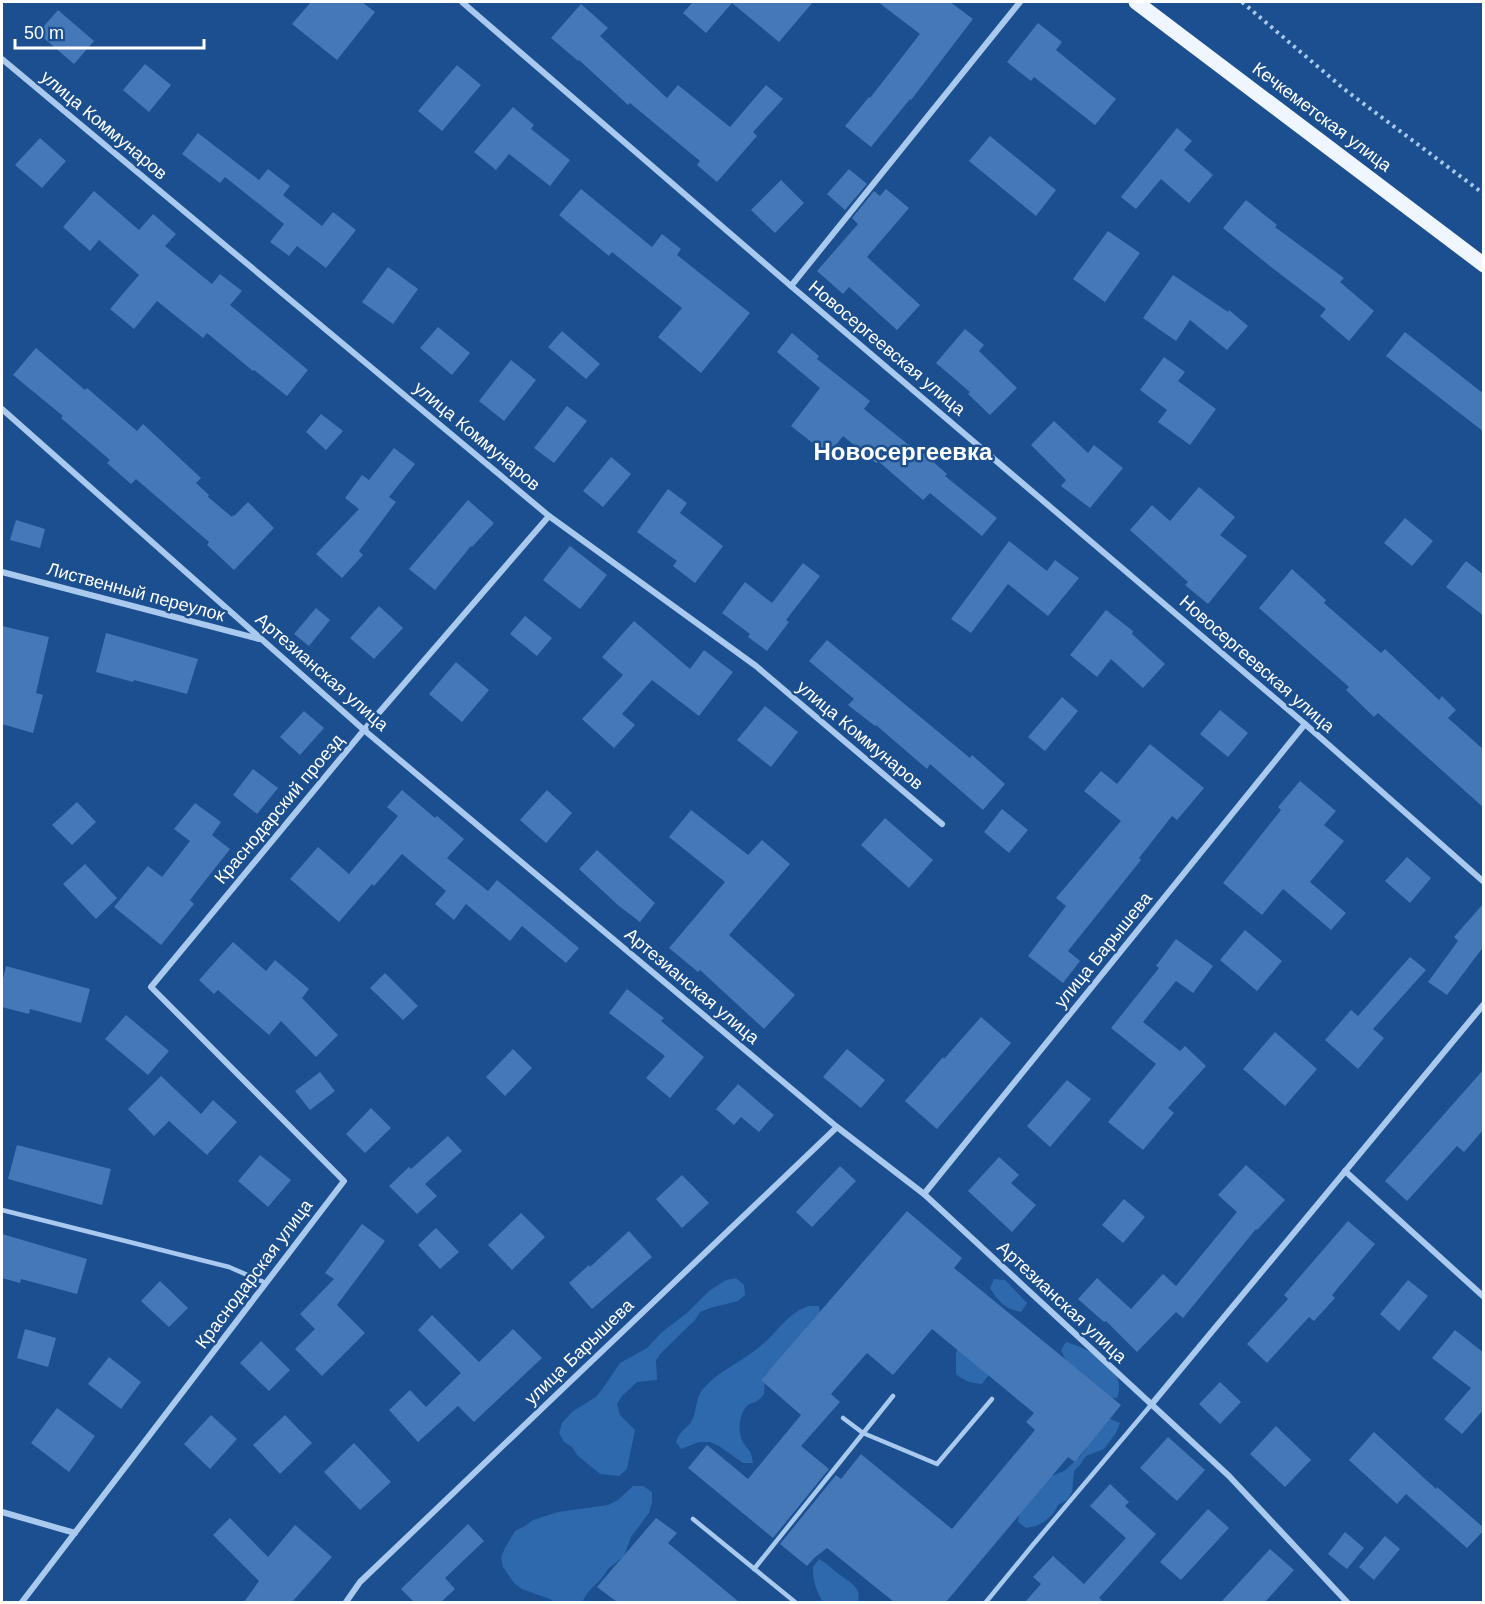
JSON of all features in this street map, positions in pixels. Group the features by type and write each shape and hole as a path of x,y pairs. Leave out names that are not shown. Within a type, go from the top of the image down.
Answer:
{"main road":[{"name":"Кечкеметская улица","path":"1140,2 1484,265"}],"street":[{"name":"Новосергеевская улица","path":"462,2 1305,724 1484,882"},
{"path":"791,286 1020,2"},
{"name":"улица Коммунаров","path":"2,59 549,516 756,666 942,824"},
{"name":"Артезианская улица","path":"2,410 364,730 837,1127 924,1194 1229,1476 1347,1602"},
{"name":"Краснодарский проезд","path":"151,987 364,730 549,516"},
{"name":"Лиственный переулок","path":"2,572 262,640"},
{"name":"улица Барышева","path":"924,1194 1305,724"},
{"name":"Краснодарская улица","path":"22,1602 344,1181 151,987"},
{"path":"1151,1405 1484,1004"},
{"name":"улица Барышева","path":"346,1602 360,1582 837,1127"},
{"path":"1345,1171 1484,1297"},
{"path":"2,1512 75,1533"}],"lane":[{"path":"2,1210 229,1267 266,1283"},
{"path":"754,1569 893,1396"},
{"path":"843,1418 863,1432 938,1464 992,1399"},
{"path":"986,1602 1151,1405"},
{"path":"693,1519 795,1602"}],"path":[{"path":"1242,2 1344,89 1484,194"}],"shaded area":[{"path":"736,1278 744,1285 745,1295 738,1301 700,1312 656,1360 657,1380 637,1382 622,1396 617,1404 620,1415 635,1430 627,1469 619,1476 600,1474 564,1442 559,1433 562,1423 572,1412 597,1396 620,1363 647,1348 709,1291 726,1280"},
{"path":"994,1279 1005,1280 1027,1303 1021,1312 1007,1307 996,1297 990,1288"},
{"path":"809,1306 819,1306 820,1316 765,1375 764,1394 757,1401 748,1405 743,1413 740,1433 751,1453 753,1463 743,1463 710,1442 699,1442 681,1449 676,1442 692,1420 699,1397 709,1382 763,1344 795,1313"},
{"path":"1066,1342 1083,1348 1108,1364 1118,1379 1117,1398 1108,1397 1069,1368 1061,1350"},
{"path":"958,1345 989,1366 988,1376 982,1384 968,1381 956,1374"},
{"path":"1108,1418 1120,1423 1116,1433 1104,1449 1086,1456 1074,1471 1072,1492 1067,1500 1058,1505 1045,1521 1036,1526 1026,1528 1018,1522 1019,1512 1044,1479 1064,1471 1080,1457 1093,1431"},
{"path":"633,1486 643,1486 652,1492 649,1513 631,1537 624,1556 608,1569 582,1602 555,1602 522,1589 514,1583 503,1567 501,1557 515,1531 533,1520 558,1512 608,1505 618,1500"},
{"path":"819,1559 857,1589 858,1602 823,1602 817,1590 813,1567"}],"building":[{"path":"311,2 362,2 375,12 337,60 292,24"},
{"path":"693,2 813,2 779,42 732,3 706,33 683,13"},
{"path":"878,2 950,2 973,19 911,100 871,147 845,126 920,34"},
{"path":"581,4 608,28 600,36 667,98 678,85 730,127 766,85 783,99 753,132 757,136 717,182 697,165 700,161 630,103 628,105 551,38"},
{"path":"58,10 94,41 74,64 38,33"},
{"path":"1038,23 1062,42 1056,50 1116,99 1095,125 1034,77 1031,81 1007,62"},
{"path":"145,64 171,85 149,112 123,90"},
{"path":"457,65 481,85 442,131 418,111"},
{"path":"513,107 534,125 531,129 570,160 550,186 509,154 496,170 474,152"},
{"path":"1177,128 1192,141 1184,150 1213,175 1189,203 1161,179 1136,209 1121,197"},
{"path":"198,133 259,180 268,169 290,186 283,195 322,226 333,212 356,230 326,268 297,246 289,256 270,242 284,224 225,177 220,183 182,154"},
{"path":"990,136 1056,190 1036,216 969,161"},
{"path":"40,138 66,161 42,188 15,165"},
{"path":"849,169 867,184 845,210 827,194"},
{"path":"781,180 804,203 775,233 751,210"},
{"path":"581,189 652,247 662,234 681,249 677,255 750,313 701,373 658,337 682,308 612,252 609,256 559,215"},
{"path":"886,189 909,208 867,257 920,305 897,330 849,287 843,294 817,271 858,224 852,218 874,191 880,196"},
{"path":"94,191 139,230 153,214 176,234 165,246 212,284 220,274 242,291 230,305 308,370 287,396 207,333 203,338 157,301 134,329 110,309 139,275 99,240 90,251 63,227"},
{"path":"1246,200 1277,225 1275,227 1344,278 1340,282 1374,311 1349,341 1320,316 1326,309 1223,228"},
{"path":"1108,231 1140,253 1105,302 1073,279"},
{"path":"388,267 418,289 393,324 362,302"},
{"path":"1173,275 1228,312 1229,310 1248,326 1227,350 1190,320 1176,341 1143,318"},
{"path":"438,327 470,353 452,375 420,348"},
{"path":"965,329 984,345 979,351 1017,388 990,415 968,394 970,392 936,363"},
{"path":"562,331 600,364 586,379 548,347"},
{"path":"1405,332 1484,394 1484,432 1386,356"},
{"path":"792,333 819,356 817,359 870,401 864,409 921,455 923,453 947,474 945,476 997,518 982,536 930,493 923,500 878,461 876,463 843,436 828,455 791,426 820,388 777,352"},
{"path":"36,348 137,431 143,424 201,478 196,483 209,495 208,497 232,517 248,502 274,528 234,570 207,545 209,542 136,479 131,484 107,463 110,460 61,418 63,416 13,375"},
{"path":"1164,357 1185,372 1178,381 1216,409 1190,445 1158,422 1167,410 1140,390"},
{"path":"511,360 536,380 504,421 479,401"},
{"path":"567,406 587,421 554,463 534,448"},
{"path":"321,414 343,431 326,450 306,432"},
{"path":"1054,421 1088,453 1094,445 1123,468 1090,508 1061,486 1066,480 1031,445"},
{"path":"394,448 415,464 389,497 396,502 359,551 363,555 342,578 316,554 359,509 345,498 362,475 369,480"},
{"path":"611,457 631,474 603,507 583,491"},
{"path":"1199,487 1235,517 1220,535 1247,556 1208,604 1185,585 1188,582 1130,530 1152,505 1170,521"},
{"path":"668,489 687,503 680,513 723,546 695,583 673,566 677,561 637,532"},
{"path":"468,500 494,523 471,546 435,590 409,569"},
{"path":"1405,518 1433,541 1412,566 1384,543"},
{"path":"16,520 45,529 40,548 10,540"},
{"path":"1009,541 1047,571 1055,560 1079,578 1048,616 1008,584 971,633 951,619"},
{"path":"570,546 607,575 580,609 543,580"},
{"path":"1466,561 1484,575 1484,616 1446,587"},
{"path":"803,563 820,576 786,620 789,622 767,651 748,637 750,634 722,613 745,582 772,603"},
{"path":"1292,569 1326,600 1324,603 1381,653 1385,649 1439,700 1442,696 1456,710 1448,718 1484,750 1484,808 1378,713 1374,717 1346,690 1349,687 1259,608"},
{"path":"379,606 403,628 374,659 350,638"},
{"path":"316,608 330,620 309,646 294,634"},
{"path":"1106,610 1133,631 1132,634 1165,664 1143,688 1111,659 1097,677 1070,655"},
{"path":"525,616 552,638 537,656 510,634"},
{"path":"634,621 690,669 704,650 733,672 699,716 652,680 622,714 635,725 614,748 582,719 623,675 602,657"},
{"path":"2,626 49,637 36,693 43,695 33,733 2,724"},
{"path":"106,633 198,659 187,694 96,672"},
{"path":"827,640 1005,784 983,810 930,764 927,769 876,725 848,705 854,699 809,661"},
{"path":"456,662 489,690 462,722 429,694"},
{"path":"1062,697 1078,711 1045,751 1028,737"},
{"path":"765,706 798,732 771,767 737,740"},
{"path":"1220,710 1248,733 1228,757 1200,734"},
{"path":"304,711 324,728 300,755 280,737"},
{"path":"1150,744 1204,788 1177,820 1172,816 1139,858 1141,860 1068,951 1080,961 1063,983 1028,956 1066,906 1056,898 1121,821 1084,791 1101,771 1117,784"},
{"path":"253,769 278,788 257,814 233,795"},
{"path":"1300,781 1336,811 1324,825 1344,841 1310,882 1346,913 1331,930 1283,889 1262,915 1223,883 1281,810 1278,807"},
{"path":"402,790 464,839 447,858 488,891 497,880 579,948 566,963 522,926 510,941 466,904 454,920 435,904 446,891 402,854 339,922 290,879 318,847 349,874 398,816 387,807"},
{"path":"547,790 572,813 546,843 520,820"},
{"path":"77,802 96,822 72,845 52,825"},
{"path":"195,803 221,822 212,835 230,849 190,900 194,904 161,945 114,907 148,866 162,877 190,841 174,829"},
{"path":"1002,809 1028,830 1009,853 984,832"},
{"path":"691,810 748,855 762,840 790,864 729,935 795,995 764,1029 700,970 698,972 669,948 725,882 669,837"},
{"path":"885,818 933,860 909,888 861,845"},
{"path":"597,850 655,903 640,922 579,869"},
{"path":"1407,857 1431,878 1410,903 1385,881"},
{"path":"85,864 117,898 96,919 63,884"},
{"path":"1484,903 1484,946 1447,995 1428,982 1458,941 1454,937"},
{"path":"1245,930 1282,961 1257,991 1220,960"},
{"path":"1176,939 1213,966 1193,993 1176,981 1143,1022 1180,1051 1185,1046 1206,1066 1168,1108 1174,1113 1143,1150 1108,1122 1156,1064 1111,1028 1159,968 1156,966"},
{"path":"233,942 266,971 275,960 309,989 302,998 338,1035 316,1057 281,1021 269,1035 218,990 214,994 199,980"},
{"path":"1410,957 1426,970 1373,1029 1384,1038 1358,1069 1325,1040 1351,1010 1358,1016"},
{"path":"6,966 90,989 81,1023 30,1009 29,1014 2,1007 2,983"},
{"path":"385,973 418,1006 403,1020 370,988"},
{"path":"627,989 664,1018 661,1021 704,1057 670,1098 646,1078 665,1056 609,1013"},
{"path":"126,1015 169,1051 148,1075 105,1039"},
{"path":"981,1017 1011,1043 937,1129 905,1101"},
{"path":"1275,1032 1317,1069 1285,1106 1243,1069"},
{"path":"513,1049 532,1068 505,1096 486,1077"},
{"path":"847,1049 885,1080 861,1108 823,1077"},
{"path":"1484,1069 1484,1129 1464,1152 1457,1146 1407,1201 1385,1181"},
{"path":"320,1072 335,1091 310,1110 295,1091"},
{"path":"161,1076 201,1114 213,1100 237,1122 207,1155 169,1121 154,1136 128,1109"},
{"path":"1067,1080 1091,1099 1050,1147 1027,1126"},
{"path":"738,1084 774,1115 759,1132 741,1117 734,1125 716,1109"},
{"path":"371,1108 391,1128 365,1153 346,1134"},
{"path":"448,1136 462,1151 425,1184 437,1196 417,1214 389,1186"},
{"path":"17,1145 111,1169 102,1205 8,1179"},
{"path":"260,1155 291,1180 268,1207 238,1181"},
{"path":"999,1157 1019,1175 1011,1183 1036,1205 1012,1232 968,1191"},
{"path":"1246,1165 1285,1200 1256,1229 1183,1318 1176,1312 1137,1352 1106,1321 1104,1322 1078,1299 1097,1278 1131,1309 1163,1274 1176,1286 1237,1212 1218,1195"},
{"path":"840,1166 856,1181 812,1227 796,1212"},
{"path":"682,1175 709,1203 682,1228 656,1199"},
{"path":"1124,1199 1145,1217 1123,1243 1102,1225"},
{"path":"907,1211 962,1258 954,1268 1121,1405 1075,1462 1068,1457 946,1602 894,1602 827,1548 807,1566 780,1544 836,1475 841,1479 861,1454 952,1529 1035,1430 1026,1422 1034,1413 932,1329 893,1375 867,1353 831,1394 840,1402 801,1446 829,1469 773,1538 688,1468 707,1445 748,1479 801,1415 761,1380"},
{"path":"521,1213 545,1237 512,1270 488,1245"},
{"path":"1348,1221 1375,1244 1332,1295 1335,1298 1314,1321 1309,1317 1267,1363 1247,1344 1288,1299 1284,1295"},
{"path":"362,1224 385,1241 337,1305 365,1333 322,1376 295,1349 315,1329 300,1314 334,1279 325,1273"},
{"path":"436,1228 459,1252 440,1269 418,1245"},
{"path":"629,1231 652,1257 592,1309 569,1283"},
{"path":"2,1234 87,1259 77,1294 21,1279 20,1283 2,1278"},
{"path":"1408,1280 1428,1296 1399,1331 1380,1314"},
{"path":"160,1281 188,1308 169,1327 141,1301"},
{"path":"432,1315 479,1362 513,1329 542,1358 474,1422 458,1406 418,1442 389,1410 410,1390 426,1407 461,1373 418,1330"},
{"path":"25,1329 56,1338 48,1367 17,1358"},
{"path":"1455,1330 1484,1353 1484,1409 1462,1434 1444,1419 1471,1388 1432,1358"},
{"path":"261,1341 290,1370 269,1391 240,1363"},
{"path":"109,1357 141,1382 121,1409 88,1384"},
{"path":"1220,1382 1241,1402 1220,1424 1199,1404"},
{"path":"57,1408 95,1436 69,1472 31,1443"},
{"path":"211,1415 237,1439 210,1469 184,1444"},
{"path":"285,1415 312,1443 280,1474 253,1445"},
{"path":"1276,1426 1311,1460 1285,1487 1250,1454"},
{"path":"1374,1432 1436,1489 1437,1487 1484,1528 1467,1548 1406,1494 1397,1504 1349,1460"},
{"path":"1168,1437 1205,1470 1177,1501 1140,1468"},
{"path":"354,1443 391,1482 360,1510 324,1472"},
{"path":"1110,1484 1129,1502 1125,1506 1156,1534 1099,1598 1104,1602 1025,1602 1041,1584 1033,1577 1053,1556 1084,1584 1126,1538 1090,1506"},
{"path":"1208,1509 1229,1528 1181,1580 1160,1562"},
{"path":"230,1518 268,1557 295,1525 332,1557 292,1602 244,1602 259,1581 213,1535"},
{"path":"656,1518 677,1533 668,1543 739,1602 617,1602 597,1587"},
{"path":"468,1524 484,1541 445,1578 455,1589 441,1602 414,1602 401,1589"},
{"path":"1345,1532 1364,1548 1347,1569 1328,1554"},
{"path":"1385,1536 1400,1549 1374,1580 1359,1567"},
{"path":"1270,1549 1294,1570 1265,1602 1221,1602"}],"district":[{"name":"Новосергеевка","path":"903,451"}]}
